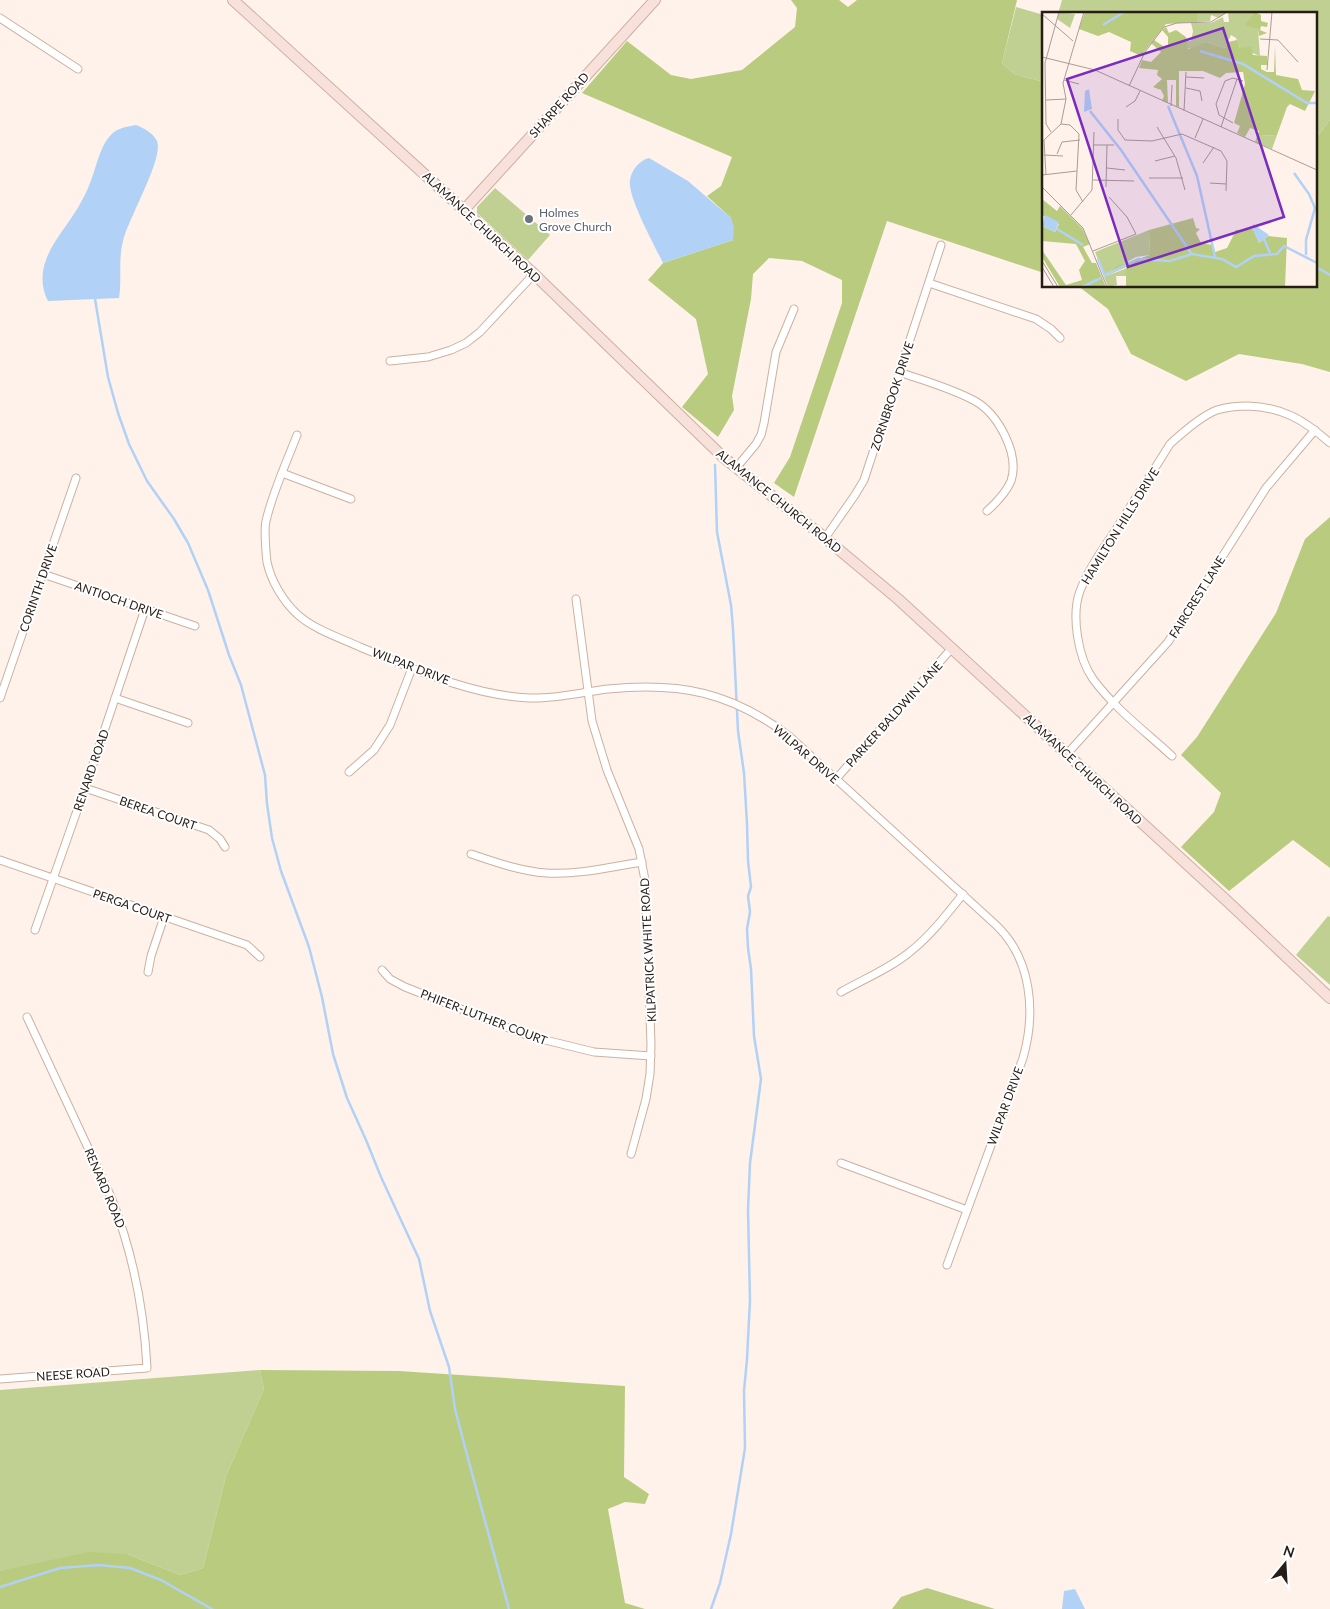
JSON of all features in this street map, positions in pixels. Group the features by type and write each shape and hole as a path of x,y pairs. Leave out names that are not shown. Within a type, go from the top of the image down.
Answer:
{"main road":[{"name":"ALAMANCE CHURCH ROAD","path":"232,0 534,274 690,426 736,468 898,599 1330,998"},
{"name":"SHARPE ROAD","path":"464,210 655,0"}],"street":[{"path":"0,18 78,69"},
{"name":"ZORNBROOK DRIVE","path":"824,538 864,480 941,246"},
{"path":"390,361 428,357 466,343 480,332 534,274"},
{"path":"929,283 1036,319 1060,338"},
{"path":"736,468 761,435 776,352 794,309"},
{"path":"899,372 944,387 977,402 989,412 1000,428 1009,444 1013,463 1011,480 1003,495 987,511"},
{"name":"HAMILTON HILLS DRIVE","path":"1172,756 1113,702 1092,678 1077,637 1077,604 1080,591 1091,568 1170,444 1183,432 1216,410 1237,406 1265,407 1283,412 1300,419 1330,443"},
{"name":"FAIRCREST LANE","path":"1067,754 1168,642 1266,488 1315,430"},
{"name":"WILPAR DRIVE","path":"297,435 265,522 268,562 278,591 297,614 322,631 412,668 476,690 502,696 531,698 588,693 607,689 663,687 693,690 723,699 751,711 789,736 1000,928 1015,949 1026,977 1031,1013 1029,1033 1023,1058 947,1265"},
{"path":"282,473 351,499"},
{"name":"CORINTH DRIVE","path":"0,698 76,478"},
{"name":"ANTIOCH DRIVE","path":"43,574 195,626"},
{"name":"KILPATRICK WHITE ROAD","path":"576,599 592,721 599,746 639,849 645,880 651,1056 646,1099 631,1154"},
{"name":"RENARD ROAD","path":"35,930 145,609"},
{"name":"PARKER BALDWIN LANE","path":"836,779 952,648"},
{"path":"349,772 374,750 390,725 412,668"},
{"path":"115,698 188,723"},
{"name":"BEREA COURT","path":"85,788 209,830 220,839 225,847"},
{"path":"471,854 524,870 546,873 584,872 642,862"},
{"name":"PERGA COURT","path":"0,860 247,945 260,957"},
{"path":"841,992 910,952 932,933 963,894"},
{"path":"148,972 164,917"},
{"name":"PHIFER-LUTHER COURT","path":"382,970 390,979 404,986 529,1036 594,1052 651,1056"},
{"name":"RENARD ROAD","path":"27,1017 120,1220 132,1258 140,1298 147,1368"},
{"path":"841,1162 967,1210"},
{"name":"NEESE ROAD","path":"0,1379 147,1368"}],"green space":[{"path":"791,0 839,0 848,7 857,0 1017,0 1002,63 1014,74 1042,81 1042,272 887,221 794,497 774,483 790,457 842,303 842,280 802,261 769,258 753,274 751,299 732,396 734,410 718,437 682,407 708,374 696,319 648,280 663,263 733,240 731,218 707,196 721,186 732,157 582,93 627,41 671,75 691,79 742,70 795,27 797,8"},
{"path":"1062,0 1330,0 1330,120 1318,135 1318,12 1059,12"},
{"path":"1016,7 1042,14 1042,81 1014,74 1002,63"},
{"path":"1330,120 1330,372 1302,364 1239,354 1186,381 1131,354 1108,309 1081,288 1318,288 1318,135"},
{"path":"495,188 550,235 528,260 477,213 477,207"},
{"path":"1330,517 1330,868 1293,840 1229,891 1181,847 1214,812 1221,793 1181,755 1197,737 1276,613 1305,539"},
{"path":"1328,916 1330,917 1330,985 1296,955"},
{"path":"260,1370 264,1389 226,1476 203,1568 180,1575 127,1554 0,1571 0,1390"},
{"path":"260,1370 399,1371 625,1386 624,1477 649,1494 645,1504 625,1502 608,1509 625,1603 645,1609 0,1609 0,1571 89,1552 127,1554 180,1575 203,1568 226,1476 264,1389"},
{"path":"927,1588 995,1609 892,1609 901,1597"}],"water":[{"path":"136,125 145,129 153,136 157,141 158,149 151,174 123,241 119,298 48,301 43,286 43,275 44,265 50,251 85,195 100,153 106,142 118,130"},
{"path":"649,158 688,181 731,218 734,227 733,240 663,263 637,209 630,187 630,180 634,169 639,163"},
{"path":"1075,1589 1085,1609 1062,1609 1064,1591"}],"waterway":[{"path":"1318,268 1330,275"},
{"path":"97,296 95,299 108,377 129,444 147,481 174,519 188,543 208,590 241,685 265,775 272,838 281,871 309,947 322,997 333,1054 347,1098 419,1259 430,1311 449,1367 455,1409 509,1609"},
{"path":"711,1609 720,1583 731,1534 745,1448 744,1391 750,1300 748,1210 750,1163 761,1079 754,1036 751,969 748,948 747,929 750,912 748,896 751,887 744,773 738,731 731,605 717,532 715,465"},
{"path":"0,1587 60,1568 99,1565 130,1568 161,1580 212,1609"}],"place":[{"name":"Holmes Grove Church","path":"529,219"}]}
